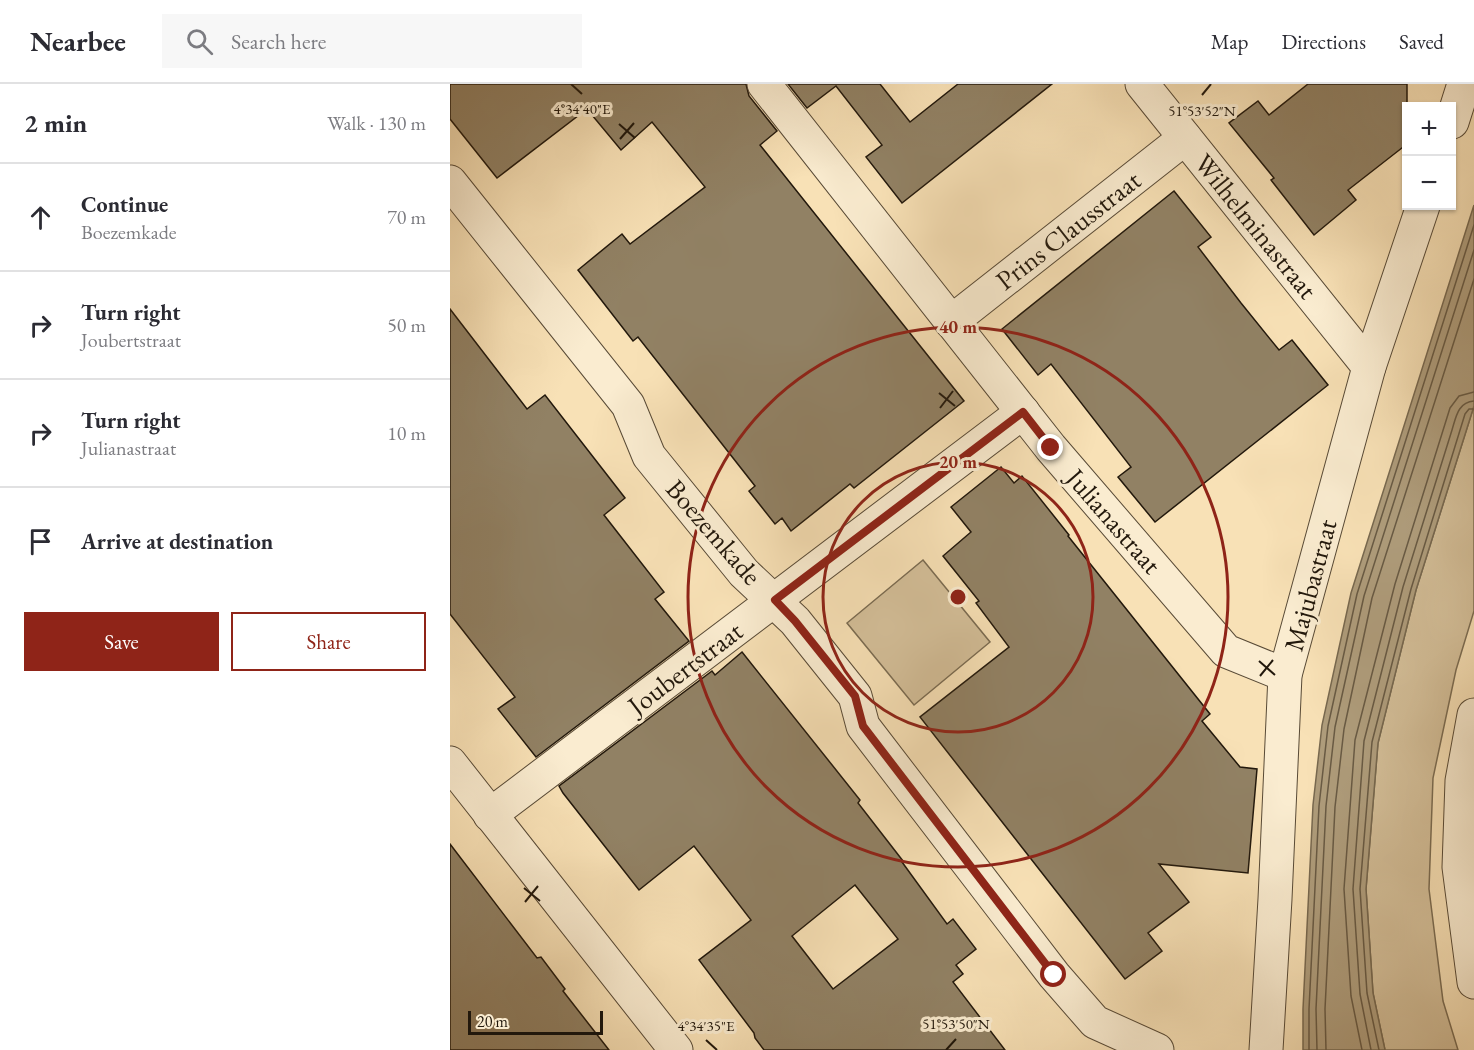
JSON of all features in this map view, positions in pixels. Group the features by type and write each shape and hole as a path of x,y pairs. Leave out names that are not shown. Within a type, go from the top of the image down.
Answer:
{"street":[{"name":"Julianastraat","path":"764,84 1051,448 1226,651 1285,675"},
{"name":"Wilhelminastraat","path":"1142,84 1369,368"},
{"path":"1456,109 1464,84"},
{"name":"Prins Clausstraat","path":"951,322 1185,138"},
{"name":"Boezemkade","path":"450,182 628,405 649,456 744,573 795,621 855,696 863,726 1054,975 1095,1022 1157,1050"},
{"name":"Majubastraat","path":"1266,1050 1285,675 1369,368 1422,210"},
{"name":"Joubertstraat","path":"490,815 1023,412"},
{"path":"1474,715 1462,781 1459,867 1474,982"},
{"path":"450,763 676,1050"}],"shaded area":[{"path":"1474,406 1474,611 1456,670 1433,778 1429,889 1443,1001 1458,1050 1385,1050 1373,993 1366,889 1378,743 1416,590"},
{"path":"923,560 990,642 914,705 847,623"}],"water":[{"path":"1474,205 1474,406 1416,590 1378,743 1366,889 1373,993 1385,1050 1303,1050 1313,805 1322,725 1351,593"}],"building":[{"path":"450,84 746,84 749,96 777,131 760,145 964,401 854,488 850,484 791,531 782,518 775,524 749,491 755,486 638,337 633,341 578,270 622,234 630,244 705,187 652,122 621,150 587,109 497,178 450,119"},
{"path":"788,84 880,84 910,122 958,84 1052,84 902,203 866,157 882,145 836,86 807,108"},
{"path":"1308,84 1407,84 1407,102 1402,102 1402,148 1348,190 1356,200 1314,235 1271,180 1274,178 1229,123 1258,101 1269,115"},
{"path":"1174,191 1211,237 1198,247 1241,303 1279,350 1292,340 1328,385 1155,522 1118,477 1131,467 1051,364 1038,375 1002,329"},
{"path":"450,309 527,409 545,395 625,498 604,515 664,592 655,599 689,641 536,757 498,709 515,697 450,614"},
{"path":"1001,467 1014,483 1022,476 1210,714 1202,721 1240,767 1257,769 1248,873 1159,864 1189,902 1148,933 1162,951 1125,979 920,717 1009,647 976,603 979,601 943,556 971,532 951,507"},
{"path":"742,652 860,800 858,803 903,861 947,924 953,919 976,949 956,965 963,974 953,982 1005,1050 764,1050 754,1033 699,960 751,920 694,846 639,890 563,793 559,786 712,671 715,675","holes":["855,885 898,939 833,989 792,936"]},
{"path":"450,844 537,958 541,957 565,989 563,991 609,1050 450,1050"}],"route":[{"path":"1051,448 1023,412 775,600 795,621 855,696 863,726 1054,975"}]}
